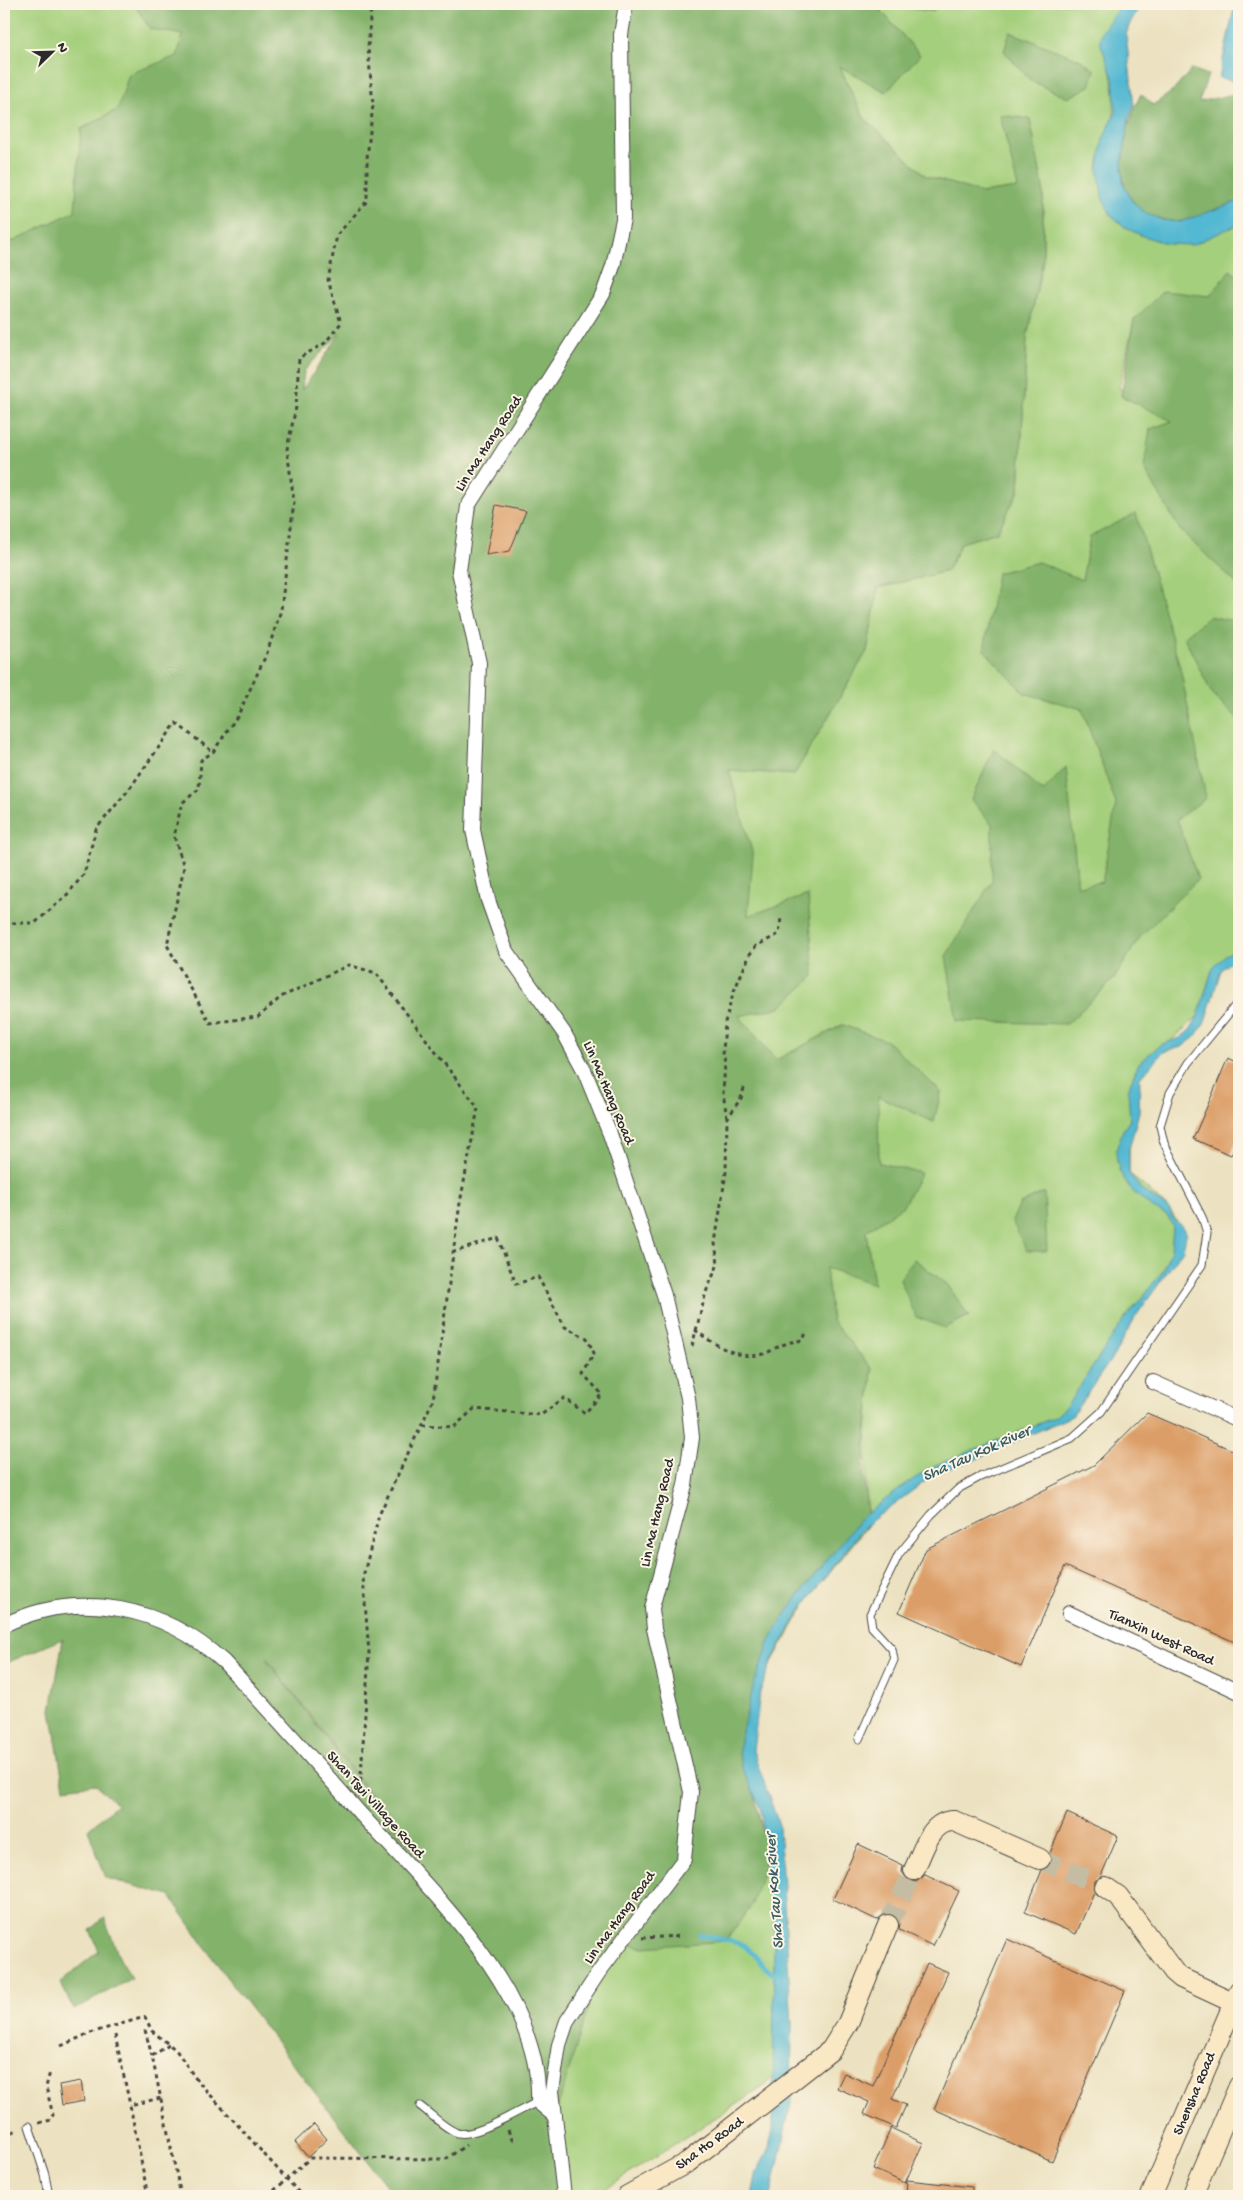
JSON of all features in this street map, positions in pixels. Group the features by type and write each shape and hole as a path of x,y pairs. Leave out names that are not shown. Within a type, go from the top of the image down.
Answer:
{"main road":[{"path":"914,1870 934,1829 947,1821 954,1822 1040,1859"},
{"path":"1105,1887 1118,1896 1174,1972 1181,1978 1238,1999"},
{"name":"Sha Ho Road","path":"627,2196 688,2162 765,2104 820,2059 838,2040 848,2023 888,1925"},
{"name":"Shensha Road","path":"1151,2196 1238,1999"},
{"path":"1192,2196 1239,2086"}],"street":[{"name":"Lin Ma Hang Road","path":"555,2116 552,2091 559,2045 567,2021 599,1972 684,1859 690,1792 656,1638 652,1608 685,1485 692,1438 688,1398 664,1295 610,1134 584,1070 564,1033 506,951 488,900 473,830 479,663 459,571 468,506 603,294 613,266 622,219 621,35 626,4"},
{"path":"1153,1382 1239,1420"},
{"name":"Shan Tsui Village Road","path":"4,1625 47,1610 93,1606 126,1609 172,1625 200,1642 224,1662 450,1913 492,1968 516,2011 535,2058 539,2077 538,2102"},
{"name":"Tianxin West Road","path":"1069,1613 1239,1692"},
{"path":"538,2102 555,2116 564,2196"}],"lane":[{"path":"859,1738 894,1660 892,1649 872,1627 870,1614 899,1554 931,1514 958,1489 980,1477 1072,1438 1087,1426 1101,1412 1202,1265 1207,1233 1202,1217 1164,1143 1160,1126 1170,1093 1188,1064 1239,1001"},
{"path":"420,2106 456,2134 471,2133 538,2102"},
{"path":"29,2126 45,2175 49,2196"}],"path":[{"path":"358,1810 369,1653 363,1576 379,1515 433,1400 454,1252 478,1108 376,973 349,965 281,997 258,1017 210,1023 167,945 184,867 174,836 182,803 200,789 201,760 213,752 238,715 267,653 281,610 294,502 287,450 296,407 299,358 325,342 341,323 328,280 337,235 367,201 367,158 373,105 368,48 371,4"},
{"path":"4,923 35,923 66,896 84,874 96,829 130,788 176,723 213,752"},
{"path":"692,1352 695,1330 706,1292 718,1264 715,1243 726,1172 727,1119 723,1093 725,1064 722,1052 726,1022 734,991 750,954 756,946 779,934 781,918"},
{"path":"727,1119 741,1098 745,1085"},
{"path":"422,1425 454,1427 474,1409 541,1415 564,1398 585,1413 602,1394 583,1374 594,1353 588,1338 565,1327 538,1277 516,1284 498,1238 454,1252"},
{"path":"695,1330 722,1349 740,1354 763,1354 784,1344 804,1339 806,1331"},
{"path":"638,1939 682,1936"},
{"path":"61,2046 90,2032 145,2017 152,2031 169,2045 196,2079 302,2196"},
{"path":"145,2030 181,2196"},
{"path":"115,2035 148,2196"},
{"path":"152,2056 169,2045"},
{"path":"4,2134 51,2120 54,2115 46,2087 50,2072"},
{"path":"130,2105 161,2098"},
{"path":"508,2129 514,2144"},
{"path":"268,2196 310,2158 446,2159 466,2146 471,2133"}],"green space":[{"path":"4,4 136,4 184,31 180,56 118,109 81,129 80,211 4,250"},
{"path":"134,4 875,4 920,55 886,92 839,66 864,118 926,176 982,193 1018,188 1000,115 1030,119 1043,188 1043,260 1027,337 1019,491 997,532 961,543 947,571 878,588 867,651 794,775 729,770 753,855 748,916 808,895 814,976 781,1007 739,1016 776,1060 843,1025 887,1041 941,1092 934,1122 878,1096 879,1163 921,1173 903,1206 866,1231 874,1284 826,1268 832,1321 872,1369 863,1470 868,1525 808,1600 760,1683 747,1762 768,1855 752,1904 726,1941 644,1947 621,1943 599,1972 555,2116 561,2186 554,2196 394,2196 225,1975 170,1896 106,1878 88,1830 117,1804 95,1784 64,1788 51,1710 63,1639 4,1664 4,241 14,241 75,211 81,129 118,109 129,74 177,56 183,35 150,29","holes":["340,334 302,390 304,371","267,1659 420,1858 413,1851"]},
{"path":"875,4 933,11 940,4 1123,4 1109,64 1114,90 1114,115 1098,172 1229,229 1239,224 1239,277 1230,270 1210,296 1134,320 1119,388 1239,445 1239,948 1213,967 1198,1016 1134,1075 1130,1120 1129,1173 1169,1209 1186,1235 1072,1416 1038,1424 938,1472 869,1520 866,1463 872,1369 832,1321 823,1260 860,1228 916,1173 879,1163 875,1091 933,1122 941,1092 842,1025 776,1060 738,1016 781,1007 748,916 729,769 794,775 867,651 878,588 947,571 961,543 997,532 1019,491 1027,337 1043,260 1043,188 1030,119 1000,115 1019,188 982,193 926,176 864,118 839,65 920,55"},
{"path":"880,4 940,4 933,11"},
{"path":"1010,32 1081,60 1095,70 1090,86 1068,98 1031,81 1004,51"},
{"path":"1192,69 1208,75 1199,102 1229,95 1239,96 1239,201 1196,217 1182,221 1170,221 1152,216 1137,206 1128,193 1123,178 1124,143 1134,109 1141,94 1153,105 1173,91"},
{"path":"1230,270 1239,277 1239,586 1180,530 1144,468 1150,429 1172,421 1121,396 1134,320 1163,291 1210,296"},
{"path":"1136,513 1180,667 1206,798 1177,819 1198,879 1140,937 1114,979 1067,1024 957,1021 946,956 992,881 992,824 971,800 994,749 1043,792 1066,767 1078,886 1102,882 1116,804 1082,709 1024,693 984,650 997,573 1038,562 1082,580 1090,537"},
{"path":"1209,616 1239,622 1239,721 1211,692 1184,637"},
{"path":"1044,1192 1047,1251 1027,1251 1012,1221 1020,1204"},
{"path":"914,1259 947,1284 969,1316 945,1328 916,1317 900,1279"},
{"path":"768,1860 777,1860 784,2067 766,2085 594,2196 565,2196 549,2080 567,2021 619,1945 719,1941"},
{"path":"104,1917 120,1959 132,1978 74,2010 60,1982 99,1951 90,1930"}],"water":[{"path":"1121,4 1141,4 1130,23 1126,35 1134,106 1129,118 1122,165 1123,182 1132,201 1145,213 1162,220 1180,222 1239,201 1239,224 1192,245 1169,244 1143,236 1126,228 1111,215 1102,197 1098,168 1103,139 1116,112 1113,78 1100,42 1101,33"},
{"path":"1235,4 1239,4 1239,82 1219,78"},
{"name":"Sha Tau Kok River","path":"1239,948 1239,953 1221,970 1205,1022 1195,1037 1182,1047 1163,1052 1140,1078 1139,1112 1129,1149 1129,1173 1142,1190 1169,1209 1174,1219 1184,1228 1186,1235 1183,1250 1136,1316 1114,1355 1072,1416 974,1460 938,1472 874,1519 859,1533 800,1611 772,1660 760,1692 753,1751 779,1825 792,2024 791,2103 771,2196 752,2196 757,2171 768,2152 773,2129 774,1923 760,1807 741,1766 739,1752 740,1739 754,1684 771,1638 793,1603 861,1518 906,1484 936,1465 1055,1417 1066,1407 1123,1321 1163,1271 1171,1250 1173,1227 1168,1216 1151,1207 1131,1190 1120,1172 1117,1162 1116,1150 1123,1130 1130,1120 1128,1092 1139,1063 1160,1045 1180,1038 1190,1030 1198,1016 1213,967 1225,955"}],"building":[{"path":"496,505 526,511 510,551 486,555"},
{"path":"1228,1058 1239,1063 1239,1136 1231,1155 1193,1139"},
{"path":"1147,1413 1239,1453 1239,1644 1065,1566 1021,1667 899,1612 926,1549 1094,1465"},
{"path":"1067,1813 1118,1836 1101,1876 1095,1881 1094,1892 1076,1934 1025,1912 1042,1870 1051,1863 1050,1853"},
{"path":"858,1844 903,1865 902,1872 909,1881 916,1882 925,1875 959,1891 933,1946 899,1930 900,1923 893,1914 886,1913 877,1920 833,1899"},
{"path":"1007,1939 1125,1991 1052,2161 934,2109"},
{"path":"927,1963 948,1972 892,2099 906,2105 896,2128 864,2114 869,2102 837,2088 844,2073 873,2086"},
{"path":"81,2081 84,2101 62,2105 59,2085"},
{"path":"314,2124 327,2139 308,2157 295,2142"},
{"path":"891,2128 923,2143 905,2183 873,2169"},
{"path":"907,2180 972,2187 972,2196 906,2196"}],"waterway":[{"path":"700,1935 743,1945 768,1970 780,1975"}],"tunnel":[{"path":"1040,1859 1105,1887"},
{"path":"888,1925 914,1870"}]}
